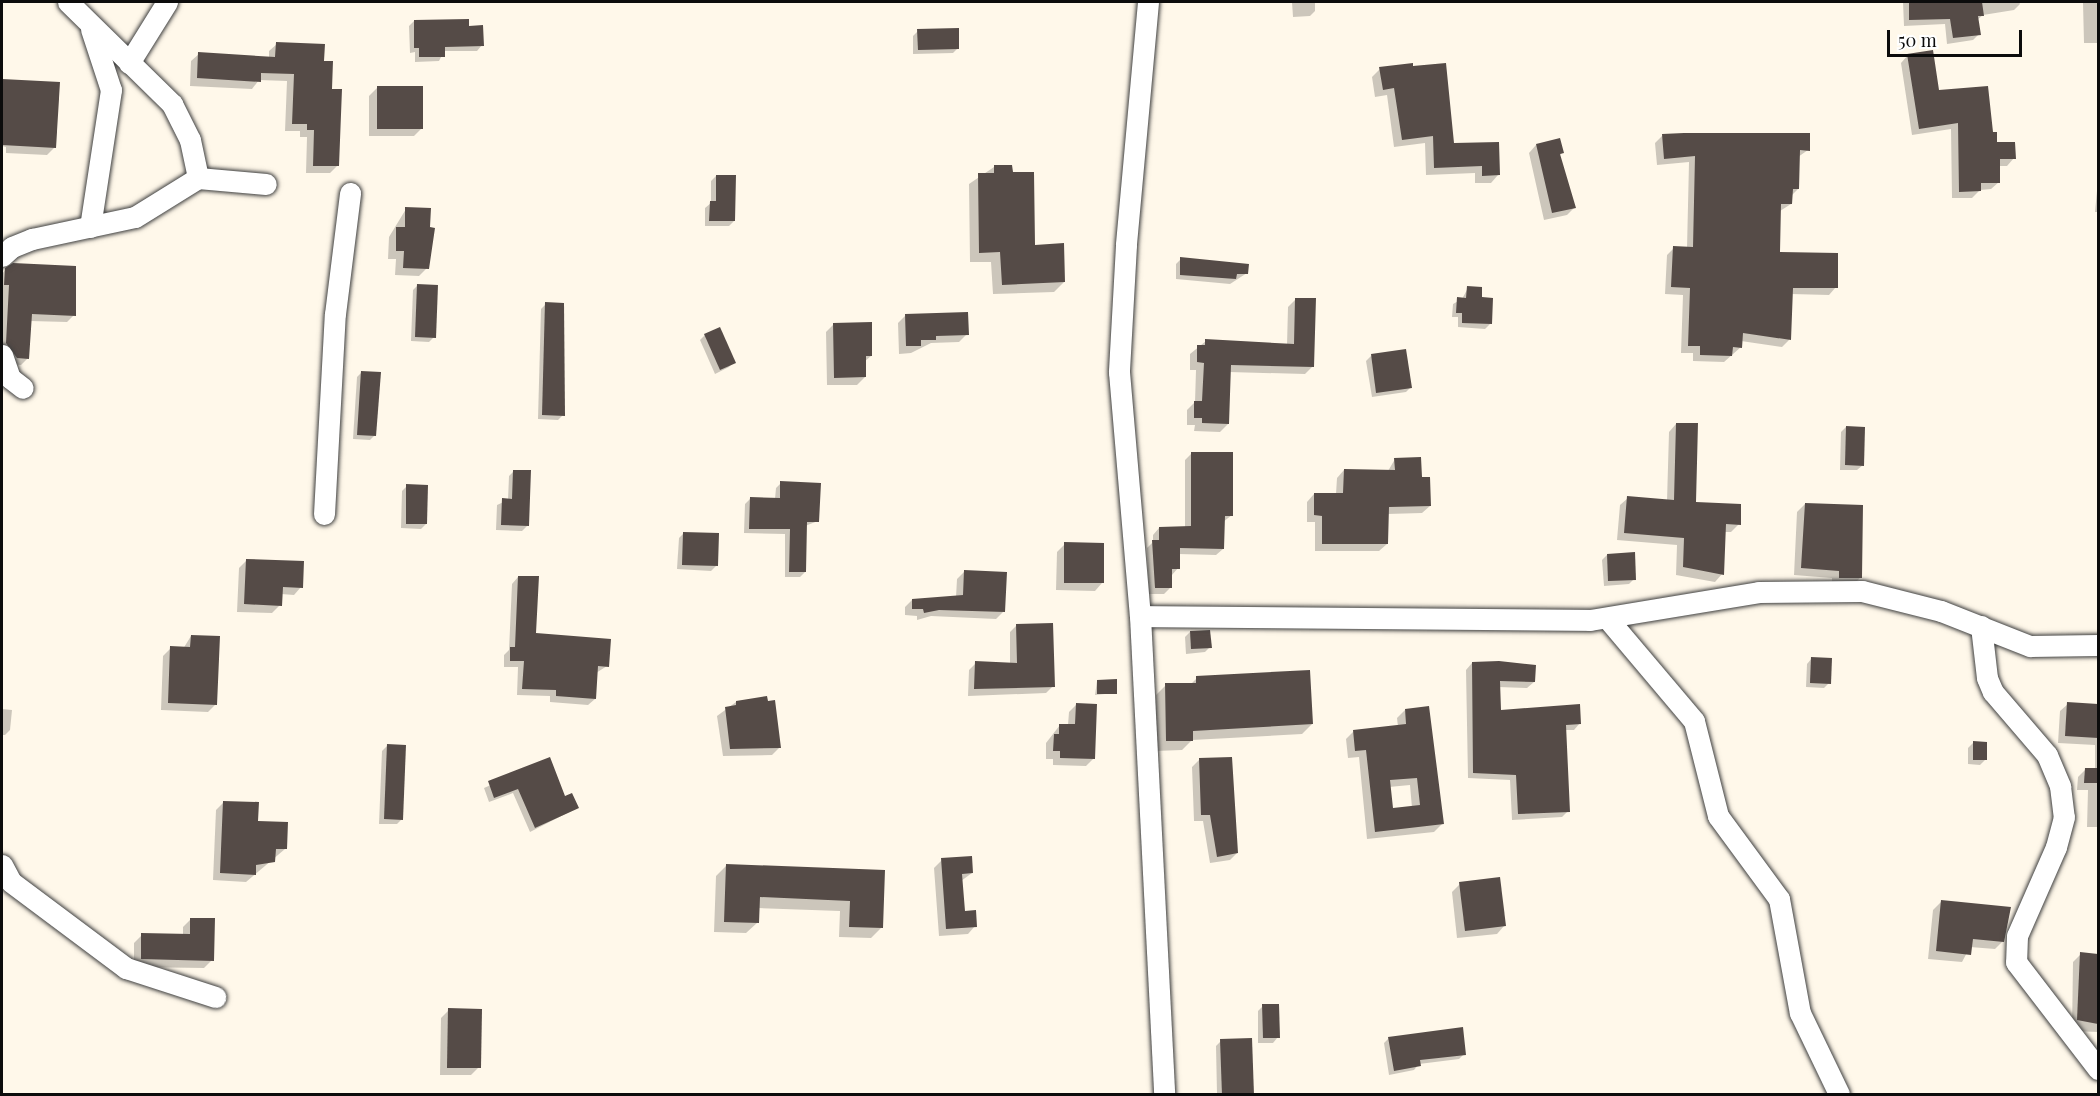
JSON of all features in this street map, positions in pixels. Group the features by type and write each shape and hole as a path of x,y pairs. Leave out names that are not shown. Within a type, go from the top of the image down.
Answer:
{"street":[{"path":"68,2 172,104 190,140 198,178"},
{"path":"129,63 167,2"},
{"path":"1148,2 1126,245 1119,372 1140,616 1164,1095"},
{"path":"90,26 111,90 90,227"},
{"path":"2,256 12,247 32,239 135,217 198,178 266,184"},
{"path":"324,514 335,314 351,193"},
{"path":"2,355 10,378 23,388"},
{"path":"1140,616 1607,618 1759,592 1862,591 1941,611 2030,646 2098,645"},
{"path":"1607,618 1694,721 1718,816 1779,899 1800,1013 1839,1095"},
{"path":"1981,627 1987,678 1992,692 2047,754 2060,786 2064,817 2056,847 2017,936 2016,962 2098,1069"},
{"path":"2,865 11,882 126,968 215,997"}],"building":[{"path":"1909,2 1982,2 1984,16 1978,16 1981,35 1953,38 1950,19 1909,20"},
{"path":"469,19 469,26 483,25 484,46 445,47 445,57 419,57 419,48 414,48 414,20"},
{"path":"959,28 959,49 918,50 917,29"},
{"path":"276,42 325,44 324,61 333,61 332,89 342,89 339,166 313,166 314,130 307,130 307,124 292,124 294,74 261,73 261,82 197,78 198,52 275,57"},
{"path":"1933,50 1939,90 1988,86 1993,132 1997,132 1997,142 2015,142 2016,159 2000,159 2000,183 1981,183 1981,191 1959,192 1958,123 1919,129 1907,54"},
{"path":"1413,63 1413,66 1446,63 1454,143 1499,142 1500,175 1482,176 1482,166 1434,168 1433,136 1402,140 1394,88 1383,90 1379,67"},
{"path":"2,79 60,82 56,148 2,145"},
{"path":"377,86 423,86 423,129 377,129"},
{"path":"1810,133 1810,151 1800,150 1799,189 1793,189 1792,204 1781,204 1780,252 1838,253 1838,288 1793,288 1791,340 1743,333 1742,348 1733,347 1732,356 1700,355 1700,346 1688,346 1690,288 1671,287 1673,246 1693,247 1695,156 1664,159 1662,134"},
{"path":"1560,138 1564,153 1560,154 1576,208 1552,213 1536,144"},
{"path":"994,165 1012,165 1013,172 1034,172 1035,245 1064,243 1065,282 1002,285 1000,252 979,253 978,173 994,173"},
{"path":"716,175 736,175 735,221 709,221 710,201 716,201"},
{"path":"405,207 431,208 430,227 435,228 429,269 403,268 404,251 396,251 396,227 405,227"},
{"path":"1180,257 1249,264 1248,274 1237,274 1236,279 1180,275"},
{"path":"13,263 76,266 76,316 32,314 29,359 17,358 6,343 9,285 4,285 5,268"},
{"path":"417,284 438,285 436,338 415,337"},
{"path":"1467,286 1482,287 1482,297 1493,298 1492,324 1462,323 1462,313 1456,313 1457,297 1466,298"},
{"path":"1295,298 1316,298 1314,367 1231,365 1229,424 1202,423 1202,418 1194,418 1194,401 1202,401 1204,363 1197,362 1197,345 1205,345 1205,339 1294,344"},
{"path":"545,302 564,303 565,416 542,415"},
{"path":"968,312 969,335 936,336 936,340 921,340 921,346 906,346 905,314"},
{"path":"872,322 872,356 866,356 866,377 834,378 833,323"},
{"path":"720,327 736,363 720,370 704,334"},
{"path":"1406,349 1412,388 1376,393 1371,354"},
{"path":"361,371 381,372 376,436 357,435"},
{"path":"1676,423 1698,423 1696,502 1741,504 1741,525 1726,524 1724,575 1683,567 1684,538 1624,533 1627,496 1674,500"},
{"path":"1846,426 1865,427 1864,466 1845,465"},
{"path":"1191,452 1233,452 1233,516 1225,516 1224,549 1180,548 1180,569 1172,569 1172,588 1155,588 1152,540 1159,540 1159,527 1191,526"},
{"path":"1421,457 1422,477 1430,477 1431,506 1389,507 1388,544 1322,544 1322,516 1314,515 1314,493 1343,493 1344,469 1395,470 1394,458"},
{"path":"513,470 531,470 529,526 501,525 502,498 512,499"},
{"path":"780,481 821,483 819,522 807,522 806,572 789,572 790,529 749,529 750,497 780,498"},
{"path":"406,484 428,485 427,524 406,524"},
{"path":"1805,503 1863,505 1862,578 1839,578 1839,571 1801,568"},
{"path":"683,532 719,533 718,566 682,565"},
{"path":"1064,542 1104,543 1104,583 1064,583"},
{"path":"1635,552 1636,580 1608,581 1607,554"},
{"path":"246,559 304,561 303,588 283,587 282,606 244,604"},
{"path":"964,570 1007,572 1005,612 939,610 924,613 923,609 912,609 912,599 963,595"},
{"path":"518,576 539,576 536,633 611,639 609,667 598,666 596,699 556,696 556,690 522,689 524,661 510,661 510,647 515,647"},
{"path":"1053,623 1055,687 974,689 975,661 1017,663 1016,624"},
{"path":"1210,630 1212,648 1191,649 1190,631"},
{"path":"191,635 220,636 217,705 168,703 170,646 190,647"},
{"path":"1811,657 1832,658 1831,684 1810,683"},
{"path":"1499,661 1536,665 1535,682 1500,681 1501,710 1580,704 1581,724 1566,725 1570,812 1518,814 1516,775 1473,773 1472,662"},
{"path":"1310,670 1313,724 1193,731 1193,741 1166,741 1165,683 1196,683 1196,676"},
{"path":"1117,679 1117,694 1097,694 1097,680"},
{"path":"767,696 768,701 775,700 781,748 730,749 725,707 736,705 736,701"},
{"path":"2067,702 2098,704 2098,738 2065,736"},
{"path":"1076,703 1097,704 1095,759 1060,758 1060,751 1053,751 1054,734 1059,734 1059,724 1075,724"},
{"path":"1429,706 1444,824 1375,832 1366,750 1355,751 1353,730 1406,724 1405,709","holes":["1417,778 1420,805 1393,808 1390,780"]},
{"path":"1973,741 1987,742 1987,760 1973,760"},
{"path":"387,744 406,745 403,820 384,819"},
{"path":"550,757 565,796 572,793 579,808 535,828 518,789 494,798 488,781"},
{"path":"1232,757 1238,853 1217,857 1210,815 1201,815 1199,758"},
{"path":"2085,768 2098,768 2098,783 2084,783"},
{"path":"223,801 259,802 258,821 288,822 287,849 276,849 275,862 256,865 256,875 220,873"},
{"path":"972,856 973,873 962,874 965,911 976,910 977,927 946,929 941,858"},
{"path":"726,864 885,870 883,928 849,927 850,901 760,897 759,923 724,922"},
{"path":"1500,877 1506,926 1465,931 1459,882"},
{"path":"1941,900 2011,907 2004,942 1973,939 1971,955 1936,951"},
{"path":"190,918 215,918 214,961 141,959 141,933 190,934"},
{"path":"2080,952 2098,954 2098,1024 2077,1020"},
{"path":"1262,1004 1279,1004 1280,1038 1263,1038"},
{"path":"448,1008 482,1009 481,1068 447,1068"},
{"path":"1463,1027 1466,1055 1420,1060 1421,1066 1394,1071 1388,1037"},
{"path":"1252,1038 1254,1095 1222,1095 1220,1039"}]}
